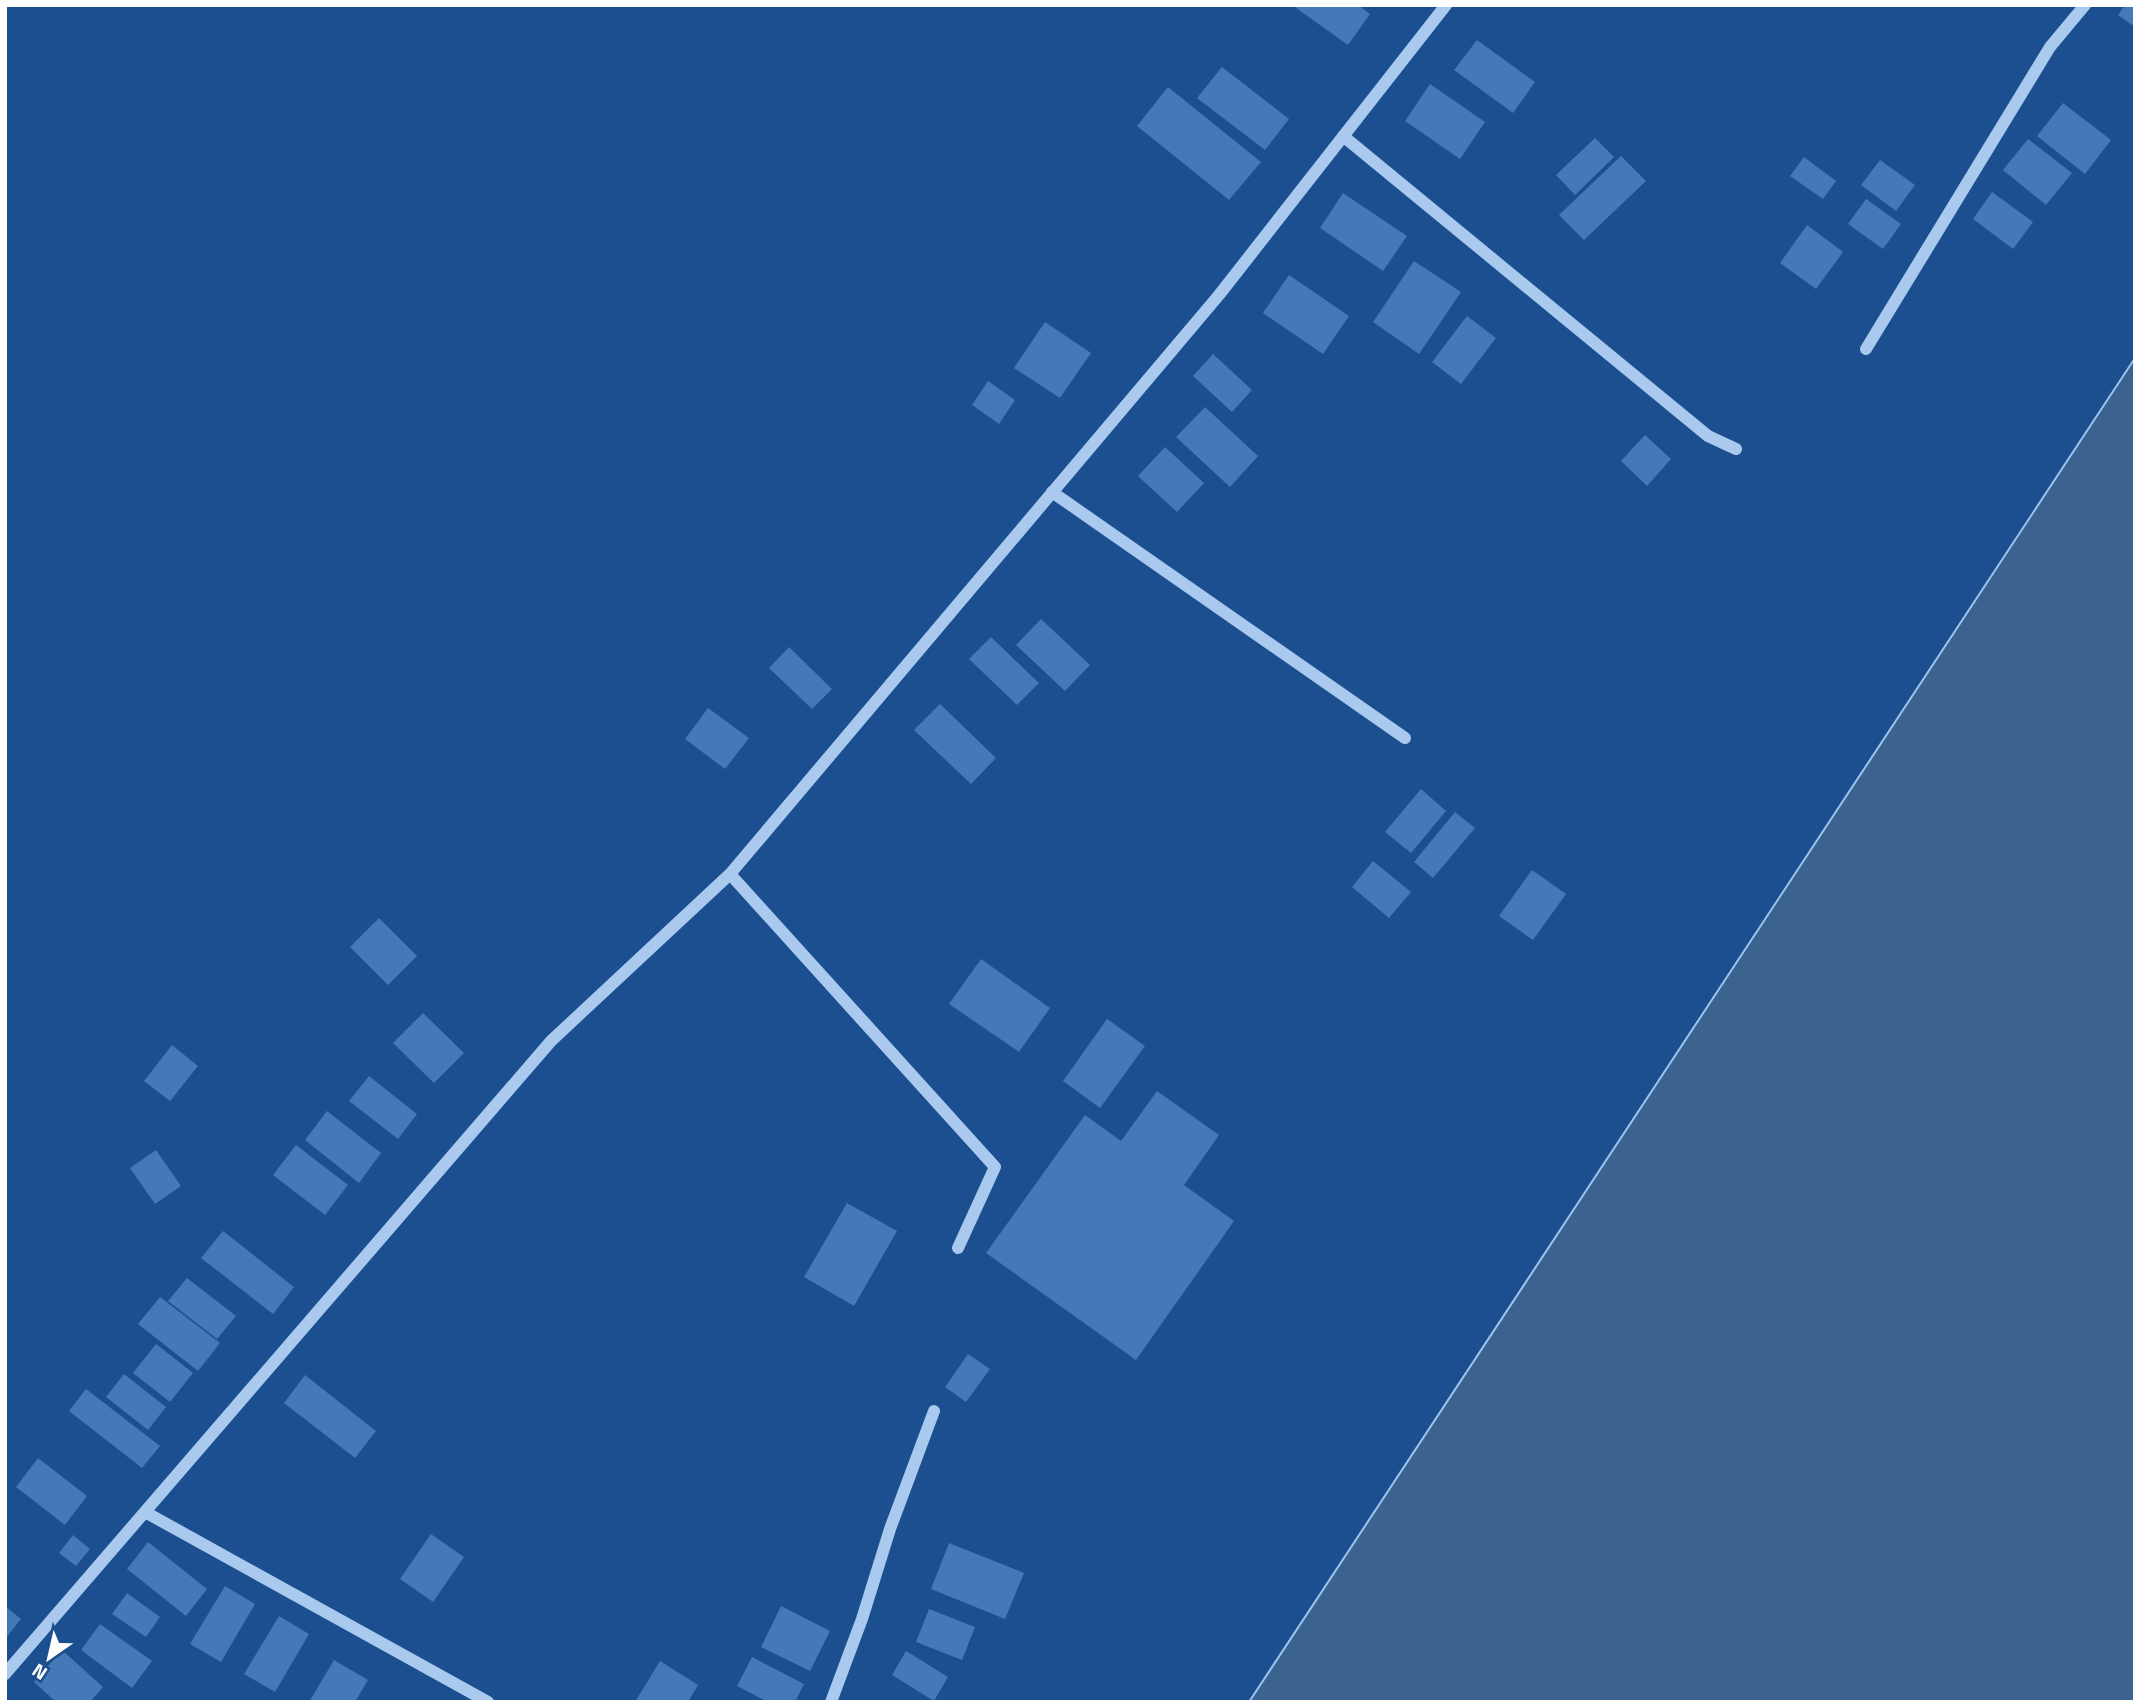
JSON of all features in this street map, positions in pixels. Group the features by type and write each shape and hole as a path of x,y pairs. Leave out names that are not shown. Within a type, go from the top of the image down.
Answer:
{"street":[{"path":"5,1674 551,1041 730,874 1219,295 1446,5"},
{"path":"1866,349 2050,47 2085,5"},
{"path":"1343,136 1708,436 1736,449"},
{"path":"1052,492 1405,738"},
{"path":"730,874 995,1167 958,1248"},
{"path":"831,1702 862,1619 890,1529 934,1411"},
{"path":"145,1512 488,1702"}],"water":[{"path":"2135,358 2135,1702 1249,1702"}],"building":[{"path":"1292,5 1358,5 1370,14 1348,45"},
{"path":"2125,5 2135,5 2135,27 2118,15"},
{"path":"1477,40 1535,82 1513,113 1454,70"},
{"path":"1222,67 1289,119 1265,150 1197,98"},
{"path":"1430,84 1485,122 1460,159 1405,121"},
{"path":"1168,87 1261,162 1229,200 1137,126"},
{"path":"2063,103 2111,140 2085,174 2037,136"},
{"path":"1595,138 1614,157 1575,195 1556,175"},
{"path":"2028,139 2072,173 2046,205 2003,170"},
{"path":"1621,156 1646,181 1584,240 1559,215"},
{"path":"1804,157 1836,181 1823,199 1790,176"},
{"path":"1880,160 1915,185 1896,211 1861,185"},
{"path":"1992,192 2033,222 2013,249 1973,219"},
{"path":"1343,193 1407,236 1383,271 1320,228"},
{"path":"1866,199 1901,224 1883,249 1848,224"},
{"path":"1807,225 1843,252 1816,289 1780,263"},
{"path":"1414,261 1461,292 1419,354 1373,322"},
{"path":"1289,275 1349,316 1323,354 1263,313"},
{"path":"1467,316 1496,338 1461,384 1432,362"},
{"path":"1045,322 1091,353 1060,398 1014,368"},
{"path":"1213,354 1252,390 1232,412 1193,376"},
{"path":"988,381 1015,400 999,424 972,405"},
{"path":"1205,407 1258,456 1230,487 1176,437"},
{"path":"1645,435 1671,459 1647,486 1621,461"},
{"path":"1165,447 1204,483 1177,512 1138,476"},
{"path":"1041,619 1090,665 1065,691 1016,645"},
{"path":"991,637 1039,683 1017,705 969,659"},
{"path":"789,647 832,689 812,709 769,668"},
{"path":"940,704 996,758 971,784 914,730"},
{"path":"708,708 749,738 725,769 685,739"},
{"path":"1421,789 1446,811 1411,853 1385,832"},
{"path":"1455,812 1475,828 1433,878 1414,862"},
{"path":"1373,861 1411,892 1389,918 1352,887"},
{"path":"1532,870 1566,894 1533,940 1499,916"},
{"path":"379,918 417,956 388,985 350,947"},
{"path":"981,959 1050,1008 1019,1052 949,1004"},
{"path":"423,1013 464,1053 434,1083 393,1043"},
{"path":"1107,1019 1145,1046 1100,1108 1063,1081"},
{"path":"172,1045 198,1066 170,1101 144,1081"},
{"path":"369,1076 417,1114 398,1139 349,1101"},
{"path":"1157,1091 1219,1135 1184,1185 1234,1221 1136,1360 986,1253 1085,1115 1121,1141"},
{"path":"327,1111 381,1153 359,1183 305,1140"},
{"path":"296,1145 348,1185 325,1215 273,1175"},
{"path":"156,1150 181,1186 155,1204 130,1168"},
{"path":"847,1203 897,1231 854,1306 804,1277"},
{"path":"223,1231 294,1287 273,1314 201,1258"},
{"path":"187,1278 236,1316 217,1339 168,1301"},
{"path":"160,1297 220,1343 198,1371 138,1324"},
{"path":"156,1344 193,1373 170,1402 133,1373"},
{"path":"968,1354 990,1369 966,1402 945,1387"},
{"path":"124,1374 166,1407 148,1430 106,1397"},
{"path":"305,1375 376,1431 355,1458 284,1403"},
{"path":"86,1389 160,1446 142,1468 69,1411"},
{"path":"38,1458 87,1496 65,1525 16,1487"},
{"path":"431,1534 464,1557 433,1602 400,1579"},
{"path":"73,1535 90,1549 76,1566 59,1553"},
{"path":"148,1542 207,1589 186,1616 127,1569"},
{"path":"949,1543 1024,1573 1005,1619 931,1589"},
{"path":"225,1586 255,1604 221,1662 190,1644"},
{"path":"127,1593 160,1617 146,1637 112,1614"},
{"path":"5,1606 21,1619 5,1639"},
{"path":"781,1606 830,1631 810,1671 761,1647"},
{"path":"929,1609 975,1627 962,1660 916,1642"},
{"path":"279,1616 309,1634 275,1692 244,1674"},
{"path":"100,1624 152,1661 132,1688 81,1650"},
{"path":"62,1650 103,1687 90,1702 56,1702 34,1682"},
{"path":"906,1651 948,1677 934,1701 892,1675"},
{"path":"752,1657 804,1684 795,1702 768,1702 737,1686"},
{"path":"334,1660 368,1680 355,1702 309,1702"},
{"path":"660,1661 698,1685 688,1702 635,1702"}]}
